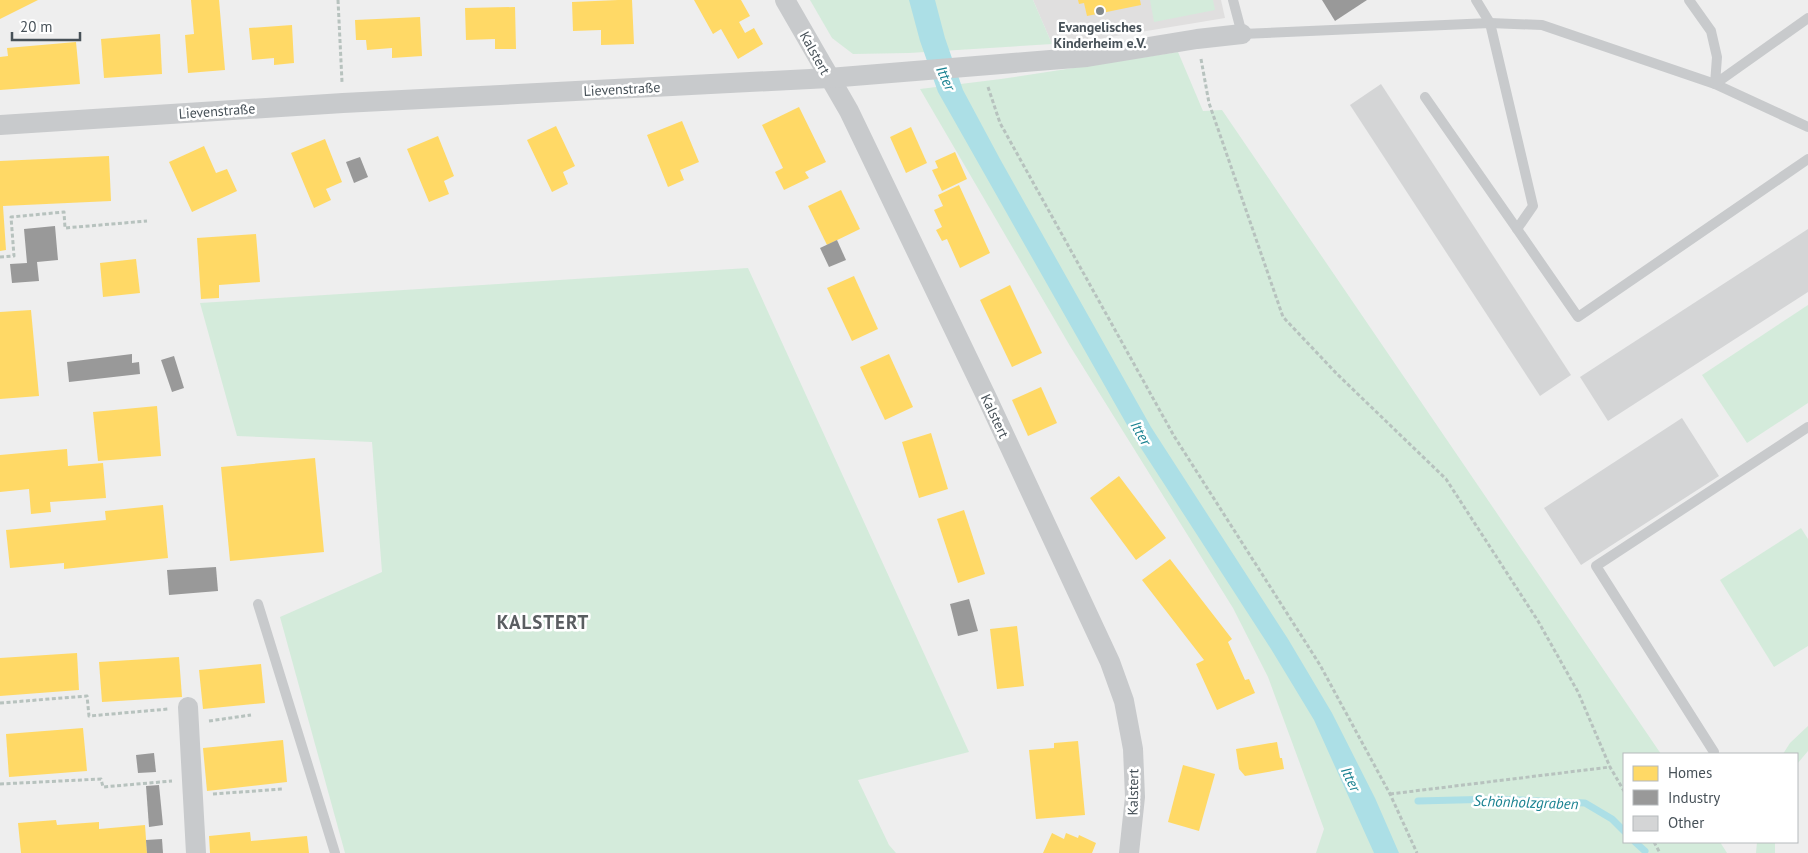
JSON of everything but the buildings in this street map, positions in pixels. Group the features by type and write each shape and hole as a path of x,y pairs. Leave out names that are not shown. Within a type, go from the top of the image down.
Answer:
{"street":[{"name":"Kalstert","path":"785,0 849,111 987,398 1110,662 1124,701 1133,749 1135,797 1129,853"},
{"name":"Lievenstraße","path":"0,125 343,102 829,78 1087,57 1197,39 1242,34"},
{"path":"189,715 196,853"}],"lane":[{"path":"1233,0 1242,34 1490,23 1542,25 1715,84 1808,127"},
{"path":"1476,0 1490,23 1533,206 1517,230"},
{"path":"1689,0 1711,31 1717,57 1715,84"},
{"path":"1715,84 1808,18"},
{"path":"1425,97 1578,317 1808,159"},
{"path":"1714,752 1596,566 1808,427"},
{"path":"258,604 335,853"}],"path":[{"path":"338,0 342,85"},
{"path":"1197,39 1209,103 1283,317 1337,374 1446,479 1538,621 1578,692 1610,767 1623,789"},
{"path":"985,79 1000,123 1174,436 1320,665 1390,794 1417,853"},
{"path":"0,257 14,256 11,217 64,212 65,228 147,222"},
{"path":"0,703 87,696 89,716 250,715"},
{"path":"1390,794 1610,767"},
{"path":"0,784 101,779 102,787 283,789"}],"shaded area":[{"path":"1033,0 1221,0 1225,18 1092,40 1052,44"}],"green space":[{"path":"810,0 1033,0 1052,44 909,53 853,54 832,38"},
{"path":"1150,0 1213,0 1215,10 1154,22"},
{"path":"1178,52 1203,111 1222,110 1660,753 1623,753 1623,843 1721,843 1727,853 1316,853 1324,829 1268,677 1233,608 1070,346 920,89 1001,79"},
{"path":"748,268 969,752 858,780 889,845 896,853 345,853 280,617 382,572 372,442 237,436 200,303"},
{"path":"1808,305 1808,403 1747,443 1702,375"},
{"path":"1801,528 1808,539 1808,646 1774,667 1720,580"},
{"path":"1808,726 1808,751 1798,763 1798,753 1784,753 1790,743"},
{"path":"1757,843 1775,843 1775,853 1756,853"}],"water":[{"name":"Itter","path":"909,0 935,0 945,38 963,90 1000,159 1151,427 1288,639 1332,713 1375,798 1399,853 1374,853 1314,720 1271,649 1135,439 938,92 920,41"}],"waterway":[{"name":"Schönholzgraben","path":"1418,801 1497,799 1585,803 1612,819 1623,830"},
{"name":"Schönholzgraben","path":"1636,843 1645,851"}],"place":[{"name":"Evangelisches Kinderheim e.V.","path":"1100,11"}],"district":[{"name":"KALSTERT","path":"543,622"}]}
